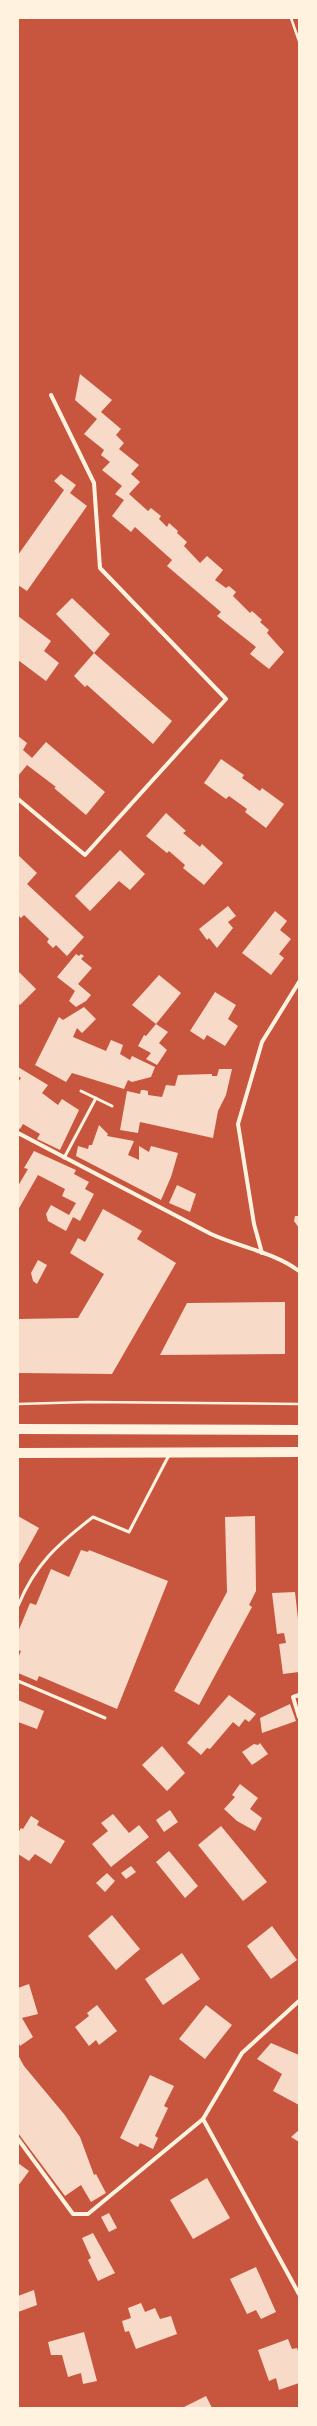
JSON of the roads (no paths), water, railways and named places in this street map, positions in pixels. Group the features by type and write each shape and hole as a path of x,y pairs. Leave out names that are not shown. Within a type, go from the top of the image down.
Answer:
{"main road":[{"path":"18,1429 299,1430"},
{"path":"18,1453 299,1452"}],"street":[{"path":"18,798 85,855 226,699 100,568 94,483 51,395"},
{"path":"262,1253 254,1224 238,1124 262,1042 299,982"},
{"path":"18,1133 211,1234 239,1246 262,1253 299,1272"},
{"path":"299,1694 293,1697 299,1717"},
{"path":"18,2139 73,2214 88,2214 203,2119 242,2053 299,2001"},
{"path":"203,2119 299,2294"}],"lane":[{"path":"81,1091 112,1106"},
{"path":"64,1158 96,1098"},
{"path":"18,1606 27,1582 59,1544 93,1517 129,1532 170,1453"},
{"path":"18,1681 105,1718"}]}
